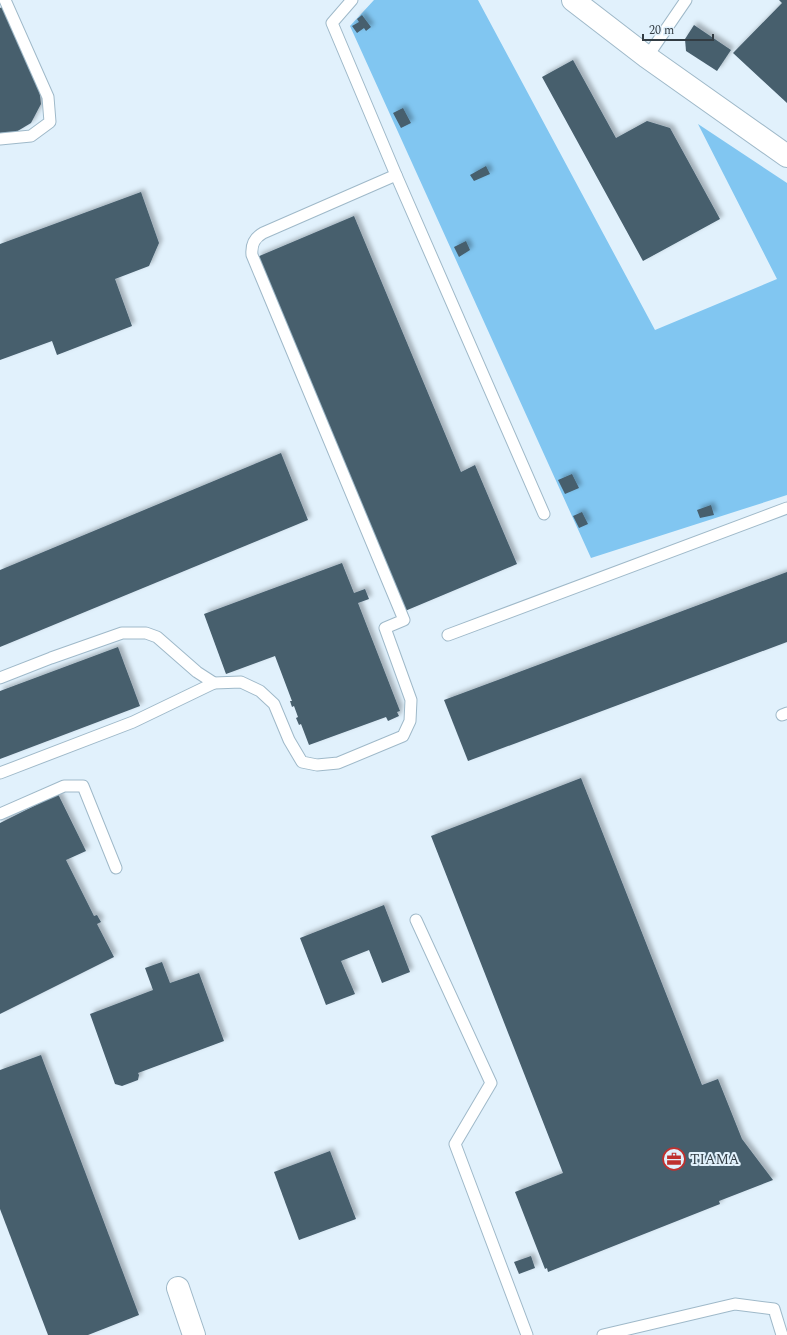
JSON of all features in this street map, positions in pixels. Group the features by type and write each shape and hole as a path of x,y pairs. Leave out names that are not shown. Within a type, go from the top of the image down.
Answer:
{"street":[{"path":"573,0 647,57 787,156"},
{"path":"178,1288 194,1335"}],"lane":[{"path":"0,139 31,136 50,122 48,97 5,0"},
{"path":"352,0 332,23 396,175 544,514"},
{"path":"647,57 686,0"},
{"path":"0,773 133,722 214,683 241,682 260,691 274,704 289,740 302,762 317,765 338,763 403,736 410,721 411,700 385,628 404,620 252,255 251,248 256,238 263,233 396,175"},
{"path":"448,635 787,508"},
{"path":"0,678 122,633 146,633 157,637 198,672 214,683"},
{"path":"0,814 64,786 83,786 116,868"},
{"path":"416,920 491,1083 455,1144 527,1335"},
{"path":"603,1335 734,1304 774,1309 782,1335"}],"shaded area":[{"path":"374,0 478,0 655,330 777,279 698,124 787,183 787,495 591,558 350,26"}],"building":[{"path":"779,0 787,0 787,103 733,53 782,3"},
{"path":"2,7 38,80 41,104 31,123 16,132 0,133 0,8"},
{"path":"362,15 371,27 366,31 364,28 357,33 352,26 359,22 357,19"},
{"path":"694,25 731,50 717,71 686,51 685,39"},
{"path":"573,60 616,138 647,121 670,128 720,219 643,261 542,77"},
{"path":"403,108 411,123 401,128 393,113"},
{"path":"486,166 490,174 474,181 470,175"},
{"path":"141,192 159,243 149,266 115,279 132,326 57,355 52,341 0,360 0,244"},
{"path":"354,216 461,472 475,465 517,564 405,611 257,257"},
{"path":"466,241 470,250 459,257 454,247"},
{"path":"281,453 308,520 0,647 0,570"},
{"path":"572,474 579,488 565,494 558,480"},
{"path":"711,505 714,515 700,518 697,510"},
{"path":"582,512 588,524 579,528 573,516"},
{"path":"342,563 354,593 365,589 369,599 358,603 400,711 397,712 399,716 388,721 386,717 309,745 301,724 299,725 296,718 298,717 294,706 292,707 290,701 292,701 275,656 226,674 204,614"},
{"path":"787,572 787,642 468,761 444,700"},
{"path":"118,647 140,706 0,759 0,691"},
{"path":"581,778 702,1085 718,1079 742,1139 773,1180 719,1201 720,1204 548,1272 547,1268 545,1269 515,1192 563,1173 431,836"},
{"path":"58,794 86,851 66,860 94,916 97,915 101,922 97,924 114,957 0,1014 0,823"},
{"path":"384,905 410,972 382,983 369,950 341,961 355,994 326,1005 300,938"},
{"path":"162,962 170,983 199,973 224,1041 138,1073 138,1080 122,1086 115,1084 90,1014 153,990 145,968"},
{"path":"41,1055 139,1315 88,1335 48,1335 0,1209 0,1070"},
{"path":"330,1151 356,1219 299,1240 274,1172"},
{"path":"531,1256 535,1268 519,1274 514,1262"}],"place":[{"name":"TIAMA","path":"674,1159"}]}
